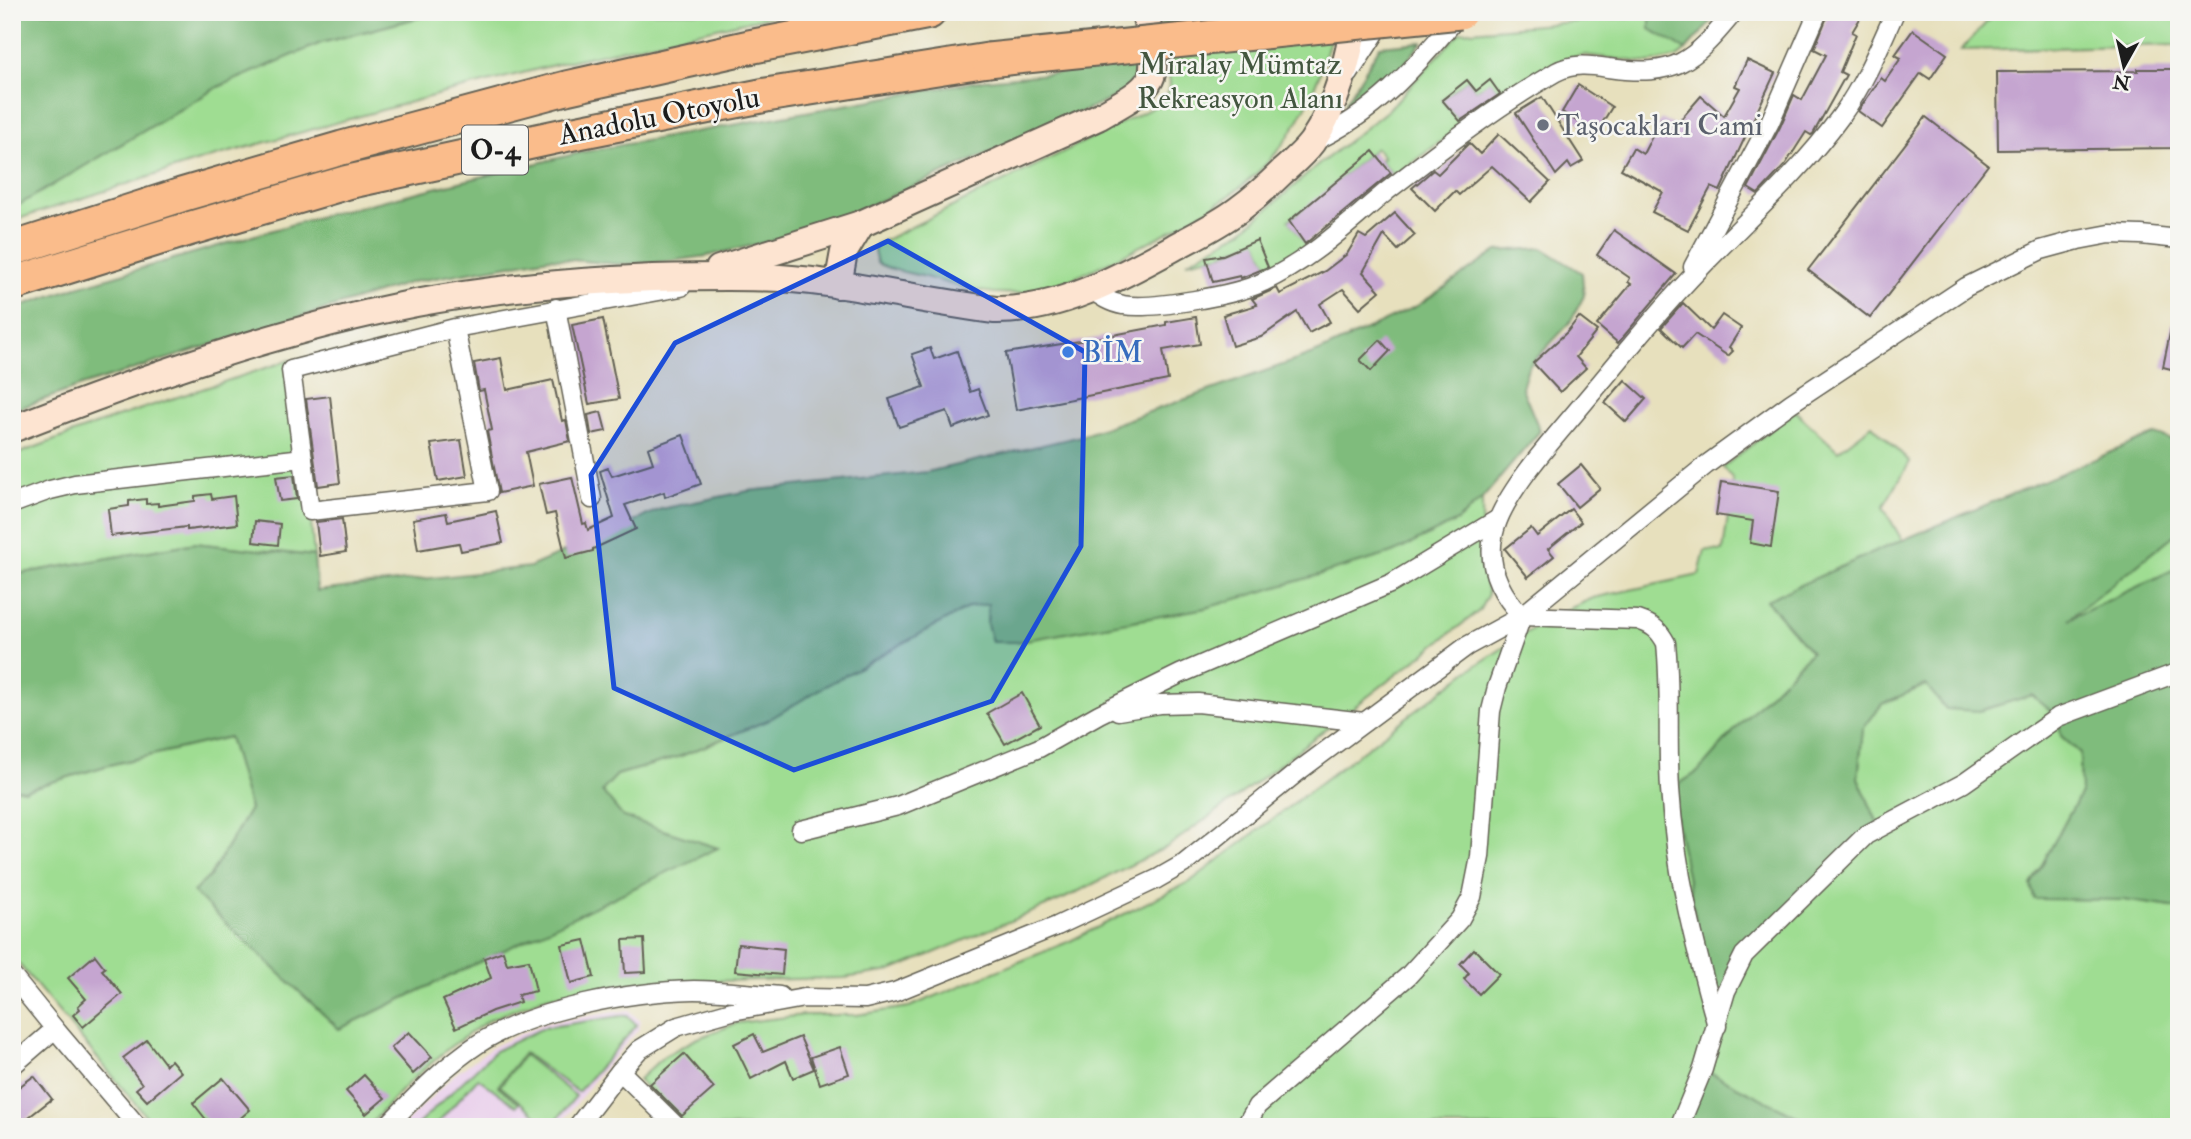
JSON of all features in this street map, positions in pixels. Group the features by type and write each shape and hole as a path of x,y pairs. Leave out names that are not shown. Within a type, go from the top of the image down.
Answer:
{"highway":[{"name":"Anadolu Otoyolu","path":"12,249 328,152 566,88 749,47 929,12"},
{"name":"Anadolu Otoyolu","path":"12,284 348,182 766,95 988,60 1461,12"}],"main road":[{"path":"694,277 861,224 1098,117 1132,98 1150,82 1155,61 1145,12"},
{"path":"12,429 135,383 287,334 375,312 480,292 594,280 739,277 780,278 838,285 995,310 1041,305 1090,289 1158,256 1236,212 1261,191 1311,143 1338,91 1350,50 1356,12"},
{"path":"838,285 844,252 861,224"}],"street":[{"path":"1338,91 1389,12"},
{"path":"1311,143 1349,124 1384,98 1416,66 1461,12"},
{"path":"1090,289 1109,301 1140,307 1240,291 1262,283 1314,252 1387,191 1476,125 1558,72 1576,65 1639,71 1665,69 1685,61 1703,49 1734,12"},
{"path":"1685,283 1770,122 1818,12"},
{"path":"1717,1026 1692,938 1677,864 1669,776 1666,643 1660,631 1651,624 1623,618 1522,616 1506,599 1497,582 1493,550 1498,519 1535,462 1685,283 1752,218 1841,116 1863,82 1895,12"},
{"path":"386,1127 431,1081 463,1054 500,1032 543,1016 618,999 676,991 865,999 895,992 1130,893 1185,863 1300,770 1466,646 1522,616 1706,465 1791,403 1966,287 2042,250 2078,240 2109,234 2141,234 2179,239"},
{"path":"455,328 488,491 310,511 291,370 455,328 739,277"},
{"path":"556,309 592,499"},
{"path":"12,504 75,484 303,458"},
{"path":"801,830 898,806 1039,748 1099,714 1180,674 1392,583 1498,519"},
{"path":"1245,1127 1257,1106 1416,968 1468,907 1477,882 1480,857 1491,712 1522,616"},
{"path":"1679,1127 1703,1069 1726,991 1744,955 1866,835 1964,783 2058,717 2179,672"},
{"path":"1099,714 1160,704 1198,702 1364,722"},
{"path":"12,976 138,1127"},
{"path":"578,1127 620,1070 649,1042 676,1027 732,1011 804,998"},
{"path":"12,1066 55,1029"},
{"path":"620,1070 677,1127"}],"highlighted area":[{"path":"888,241 1085,352 1081,546 992,701 794,770 614,688 591,475 675,343"}],"shaded area":[{"path":"629,1010 640,1021 639,1029 558,1127 401,1127 454,1075 494,1046 544,1023"}],"green space":[{"path":"12,12 440,12 321,43 218,87 12,209"},
{"path":"440,12 789,12 570,61 440,94 205,159 12,221 12,209 218,87 321,43"},
{"name":"Miralay Mümtaz Rekreasyon Alanı","path":"1159,12 1337,12 1315,86 1298,121 1276,153 1245,184 1209,209 1131,251 1081,275 1028,292 986,292 877,263 874,250 877,244 1166,99 1170,84"},
{"path":"1650,12 1720,12 1686,50 1650,29"},
{"path":"1996,12 2179,12 2179,45 1961,50"},
{"path":"1650,15 1650,29 1686,50 1677,57 1649,63 1584,55 1570,58 1501,94 1490,81 1476,91 1467,80 1442,100 1463,125 1394,176 1380,160 1384,157 1376,148 1289,220 1307,246 1270,271 1257,241 1220,255 1187,262 1243,230 1317,166 1388,110 1460,32"},
{"path":"1422,42 1378,92 1357,105 1346,106 1380,46"},
{"path":"1146,65 1121,95 834,221 776,240 707,256 657,263 616,264 550,258 412,282 81,386 12,411 12,309 77,287 328,214 583,152 984,80"},
{"path":"1542,248 1582,273 1584,296 1569,324 1528,367 1522,388 1540,431 1482,499 1457,521 1393,553 1206,608 1016,642 992,642 987,624 988,604 969,607 768,720 681,756 617,775 602,791 623,817 718,848 339,1029 193,892 210,876 250,809 229,737 109,765 25,790 12,788 12,575 195,543 314,556 317,591 530,567 661,509 748,491 927,472 1081,436 1319,352 1417,306 1497,251"},
{"path":"290,360 314,556 195,543 12,575 12,456 114,418"},
{"path":"1795,411 1838,451 1872,425 1910,462 1883,507 1902,540 1767,600 1811,652 1740,724 1699,771 1670,790 1735,971 1879,826 1858,778 1863,729 1882,704 1926,685 1979,711 2032,695 2058,717 2061,736 2080,753 2081,793 2031,885 2179,908 2179,1127 1818,1127 1703,1070 1679,1127 688,1127 638,1080 664,1056 696,1039 737,1023 804,1015 856,1015 909,1007 1070,941 1191,881 1469,670 1549,618 1593,598 1699,575 1705,550 1723,551 1733,480 1723,467"},
{"path":"2154,434 2179,442 2179,531 2069,619 2179,567 2179,908 2123,900 2034,899 2031,885 2081,793 2080,753 2061,736 2058,717 2032,695 1979,711 1946,709 1926,685 1882,704 1863,729 1858,778 1879,826 1757,941 1717,1026 1670,790 1699,771 1740,724 1811,652 1766,600"},
{"path":"1482,499 1483,569 1488,594 1479,611 1241,794 1167,847 1065,898 891,971 844,978 612,986 546,997 489,1020 450,1047 405,1086 368,1127 155,1127 12,956 12,788 25,790 109,765 229,737 250,809 210,876 339,1029 717,848 623,817 601,791 617,775 681,756 768,720 969,607 988,604 987,624 992,642 1457,521"},
{"path":"2179,531 2179,567 2066,621"},
{"path":"627,1015 637,1025 578,1092 524,1053 498,1086 519,1103 516,1106 478,1078 434,1127 415,1127 495,1051 543,1028"},
{"path":"524,1055 576,1096 551,1127 500,1086"},
{"path":"1703,1069 1818,1127 1679,1127"}],"building":[{"path":"1829,12 1864,12 1852,32 1856,34 1840,72 1846,75 1813,134 1806,132 1785,165 1758,194 1748,188 1794,95 1802,100 1826,55 1814,49"},
{"path":"1913,30 1947,54 1930,79 1921,73 1882,128 1858,111 1881,78 1885,81 1901,58 1895,55"},
{"path":"1747,60 1775,73 1720,191 1711,187 1688,230 1652,212 1663,192 1621,169 1633,148 1643,154 1661,119 1675,126 1701,96 1724,116 1740,88 1735,86"},
{"path":"2179,69 2179,148 1998,150 1997,72"},
{"path":"1467,80 1476,91 1490,80 1500,94 1460,121 1442,100"},
{"path":"1578,85 1612,107 1596,133 1562,112"},
{"name":"Taşocakları Cami","path":"1542,97 1583,161 1571,168 1568,163 1556,175 1516,113"},
{"path":"1926,117 1988,165 1870,318 1808,270"},
{"path":"1499,134 1550,182 1531,202 1492,166 1459,195 1455,191 1435,211 1412,188 1433,170 1438,174 1469,143 1480,154"},
{"path":"1373,151 1391,173 1305,244 1289,221"},
{"path":"1395,213 1415,235 1398,250 1384,235 1363,272 1380,291 1360,308 1343,289 1320,304 1330,322 1309,333 1297,312 1261,337 1232,346 1223,315 1257,305 1252,299 1277,288 1280,294 1325,271 1347,254 1359,234 1366,238"},
{"path":"1614,230 1676,274 1618,343 1597,325 1631,284 1628,282 1630,278 1597,255"},
{"path":"1257,240 1268,267 1241,278 1240,276 1213,282 1206,258 1223,255"},
{"path":"1683,303 1711,330 1722,315 1741,328 1729,347 1733,351 1728,356 1695,334 1682,348 1661,328"},
{"path":"1196,317 1200,344 1163,350 1168,380 1016,410 1006,353 1166,325 1166,322"},
{"path":"1579,317 1597,331 1576,357 1586,368 1560,392 1533,363 1567,332"},
{"path":"603,319 619,399 589,404 572,325"},
{"path":"2172,323 2179,324 2179,371 2163,367"},
{"path":"1380,340 1390,351 1371,371 1360,360"},
{"path":"930,348 934,359 957,351 970,392 978,389 988,415 953,428 947,411 899,427 889,399 924,387 912,354"},
{"path":"501,358 507,390 553,380 562,421 566,420 570,441 526,452 533,486 499,493 487,431 492,430 484,390 479,391 474,363"},
{"path":"1625,380 1646,399 1626,422 1605,403"},
{"path":"330,396 340,483 318,486 306,399"},
{"path":"601,412 606,431 591,434 588,415"},
{"path":"683,435 701,484 665,497 664,492 625,505 636,529 593,551 566,558 555,513 546,515 539,484 572,477 583,524 586,523 588,530 614,518 600,471 608,468 612,476 653,463 648,448"},
{"path":"461,440 467,476 438,481 431,444"},
{"path":"1581,465 1600,488 1577,507 1558,484"},
{"path":"294,475 297,499 280,501 276,477"},
{"path":"1721,482 1779,491 1771,547 1750,543 1753,521 1716,515"},
{"path":"211,494 212,499 234,496 237,524 111,536 108,509 129,506 129,501 146,499 146,504 158,503 158,506 195,501 195,496"},
{"path":"1571,509 1581,522 1548,549 1554,556 1528,577 1505,549 1531,528 1537,536"},
{"path":"496,511 503,543 461,551 459,543 418,550 413,519 446,513 448,521"},
{"path":"342,519 346,552 320,556 316,522"},
{"path":"255,521 280,524 278,545 253,542"},
{"path":"1022,693 1040,725 1005,744 987,713"},
{"path":"644,939 646,972 625,973 623,940"},
{"path":"585,940 594,977 571,983 562,945"},
{"path":"738,944 784,949 782,975 735,971"},
{"path":"1474,949 1499,974 1479,994 1464,979 1469,973 1460,964"},
{"path":"503,951 507,964 529,960 536,991 518,995 520,1002 492,1011 456,1028 443,1000 491,978 484,958"},
{"path":"95,955 105,968 102,970 122,994 83,1027 73,1015 86,999 68,978"},
{"path":"409,1032 432,1057 413,1074 391,1048"},
{"path":"754,1034 763,1052 800,1037 814,1069 793,1078 786,1061 751,1079 734,1044"},
{"path":"147,1040 166,1065 171,1060 181,1072 147,1101 136,1089 142,1084 123,1058"},
{"path":"840,1047 849,1074 820,1084 811,1057"},
{"path":"684,1054 714,1088 682,1116 650,1084"},
{"path":"364,1075 385,1098 366,1114 346,1091"},
{"path":"34,1076 52,1099 16,1127 12,1127 12,1092"},
{"path":"223,1078 250,1110 230,1127 212,1127 193,1103"}],"place":[{"name":"Taşocakları Cami","path":"1543,125"},
{"name":"BİM","path":"1068,352"}]}
